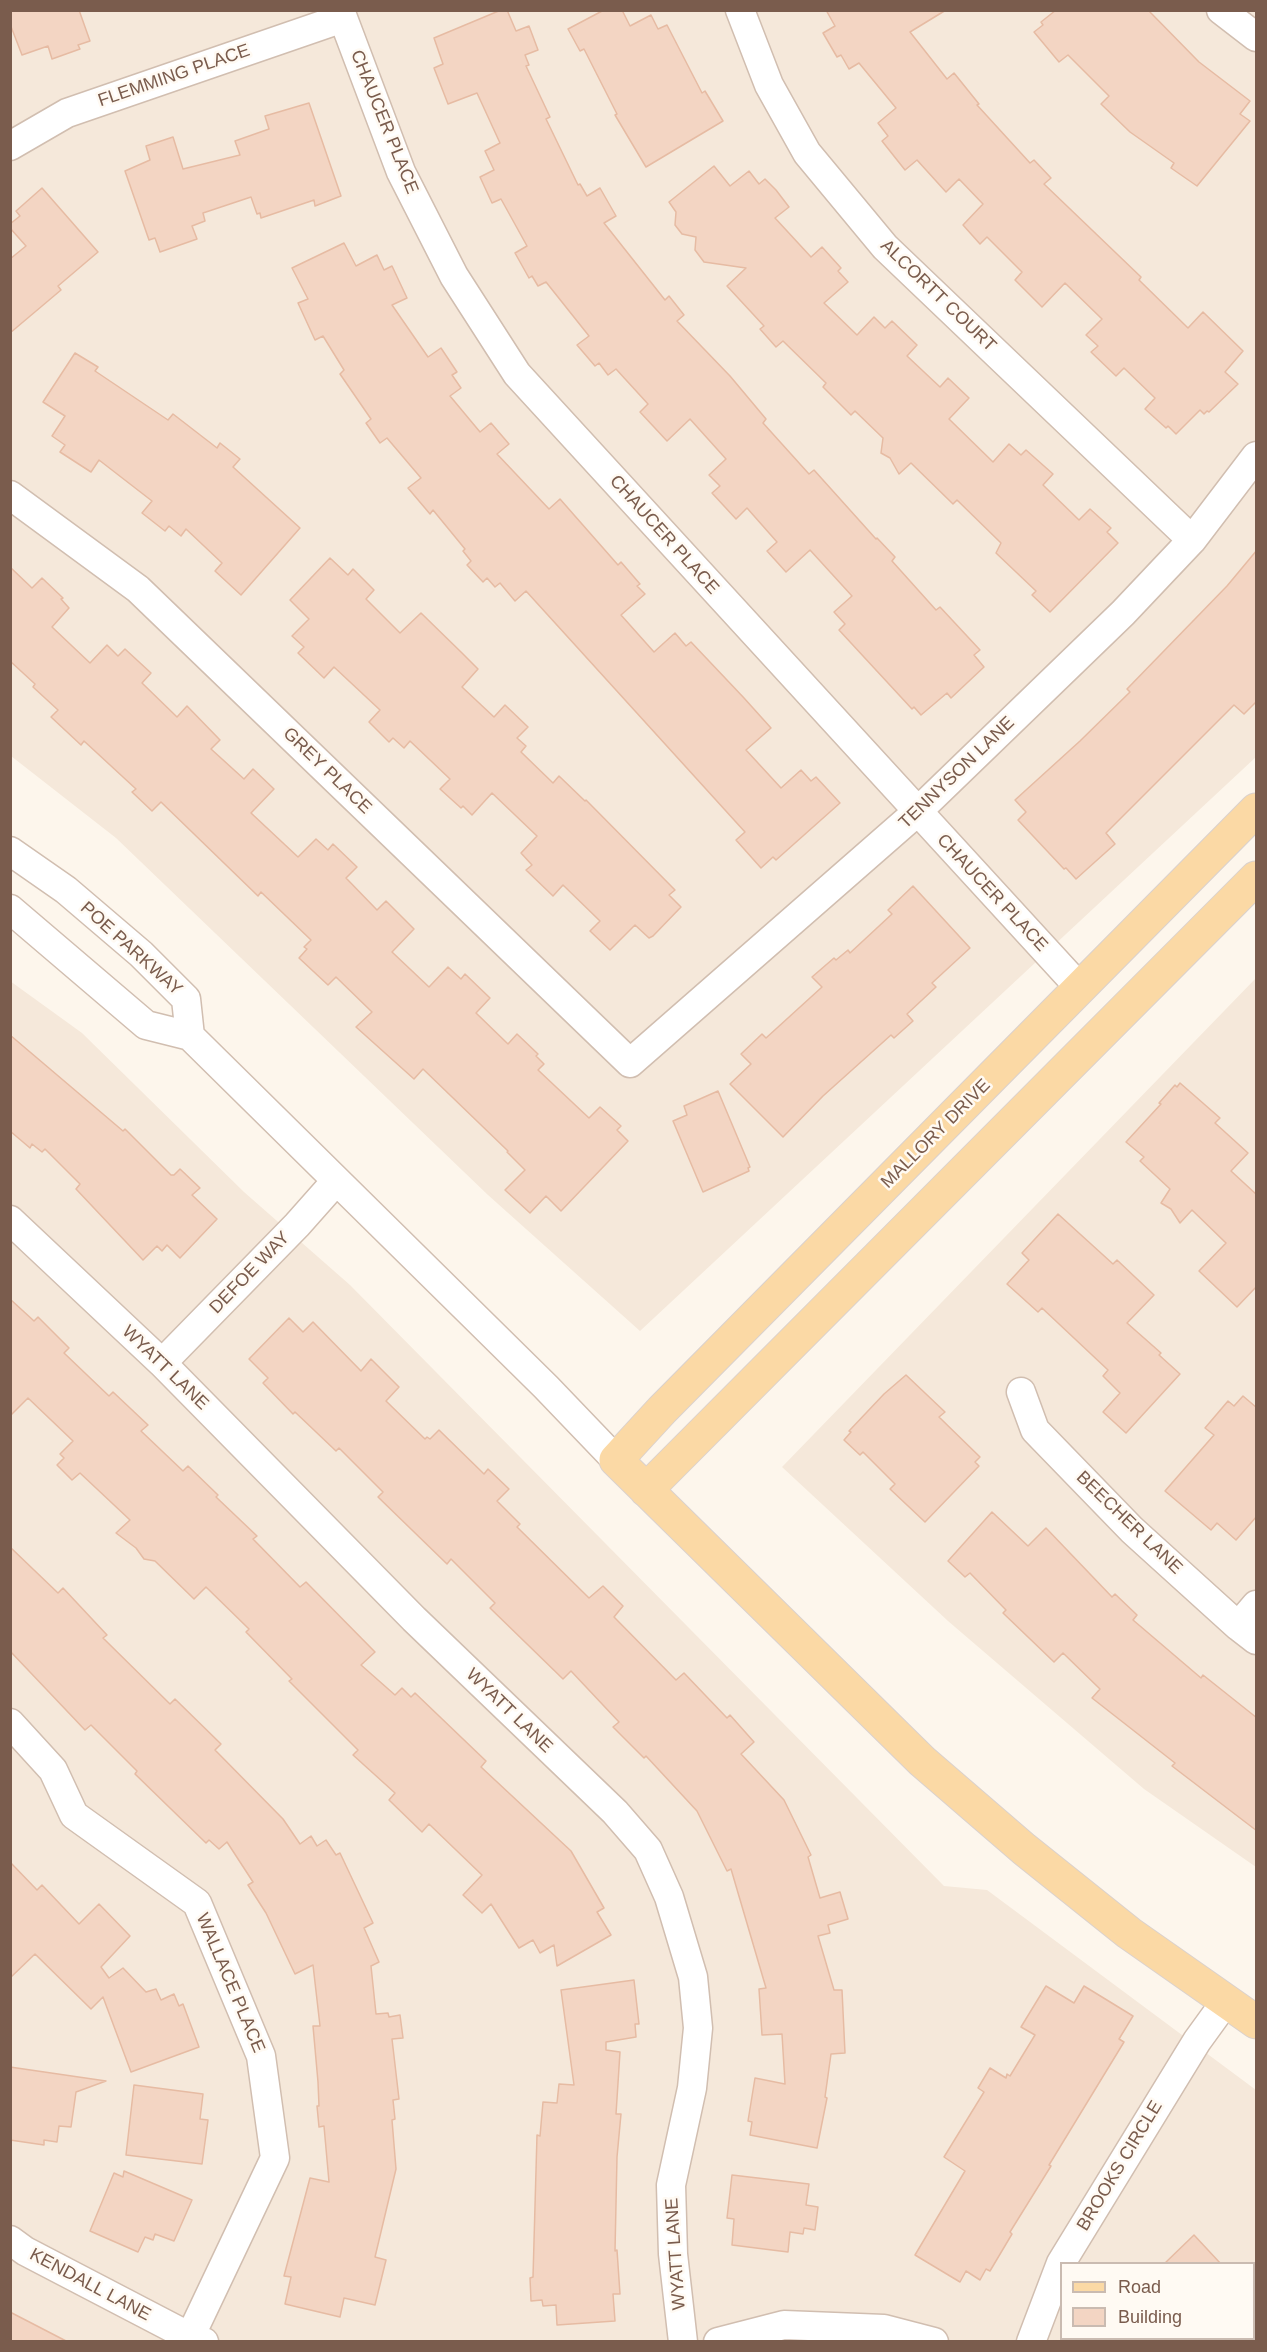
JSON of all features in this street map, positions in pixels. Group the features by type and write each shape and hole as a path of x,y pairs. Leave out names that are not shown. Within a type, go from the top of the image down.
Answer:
{"main road":[{"name":"MALLORY DRIVE","path":"616,1460 670,1402 1257,810"},
{"path":"646,1490 1257,878"},
{"path":"616,1460 922,1761 1024,1849 1129,1933 1257,2022"}],"street":[{"name":"ALCORTT COURT","path":"740,10 769,85 807,153 885,247 1192,540"},
{"path":"1221,10 1257,38"},
{"name":"FLEMMING PLACE","path":"10,146 67,113 343,18"},
{"name":"CHAUCER PLACE","path":"343,18 401,171 454,276 517,374 917,813 1080,988"},
{"name":"TENNYSON LANE","path":"630,1063 917,813 1122,613 1192,540 1257,456"},
{"name":"GREY PLACE","path":"10,495 138,589 630,1063"},
{"name":"POE PARKWAY","path":"10,851 66,890 141,954 186,999 190,1036"},
{"path":"10,909 146,1024 190,1036 546,1387 616,1460"},
{"name":"DEFOE WAY","path":"162,1363 297,1225 336,1181"},
{"name":"WYATT LANE","path":"10,1220 162,1363 414,1619 615,1812 648,1850 669,1897 693,1977 698,2028 692,2088 671,2185 672,2254 683,2342"},
{"name":"BEECHER LANE","path":"1021,1392 1035,1430 1132,1530 1247,1633"},
{"path":"1247,1633 1257,1605"},
{"name":"WALLACE PLACE","path":"10,1723 53,1770 74,1815 197,1903 261,2056 275,2158 197,2339"},
{"name":"BROOKS CIRCLE","path":"1062,2262 1197,2041 1227,2001"},
{"name":"KENDALL LANE","path":"10,2240 25,2251 197,2339"},
{"name":"BROOKS CIRCLE","path":"1031,2342 1060,2266"},
{"path":"718,2342 784,2325 884,2329 934,2342"}],"shaded area":[{"path":"10,11 1256,11 1256,757 640,1331 488,1195 116,838 11,756"},
{"path":"1256,978 1256,1867 1144,1789 948,1621 782,1467"},
{"path":"10,981 82,1033 244,1192 350,1285 944,1886 987,1890 1256,2090 1256,2341 11,2341"}],"building":[{"path":"10,10 79,10 90,41 78,45 80,49 52,59 48,46 22,55 10,24"},
{"path":"501,10 507,10 516,31 529,26 538,50 525,55 529,65 526,66 550,117 546,119 578,185 580,184 587,196 600,188 616,216 604,223 665,300 669,296 684,315 677,321 730,376 766,419 763,423 809,474 814,470 895,557 892,561 936,610 940,607 980,650 974,655 984,667 951,698 947,693 921,715 914,707 912,709 839,630 845,624 834,612 852,596 810,550 786,572 767,551 777,542 747,508 736,519 712,493 720,486 709,475 726,459 690,419 667,441 640,412 648,404 616,369 608,375 599,363 595,366 577,345 589,336 546,282 538,286 532,276 529,278 515,253 527,246 501,199 492,203 480,177 494,170 485,151 500,143 477,93 448,104 434,68 443,64 434,38"},
{"path":"604,10 622,10 630,26 651,15 658,29 667,25 702,93 705,91 723,121 646,167 615,115 617,114 584,49 580,51 568,29"},
{"path":"826,10 946,10 910,32 947,79 954,73 979,104 977,105 1030,163 1034,160 1051,178 1044,184 1141,277 1139,280 1188,328 1203,312 1243,351 1225,372 1238,384 1209,412 1204,414 1200,410 1176,434 1145,409 1155,398 1124,368 1116,376 1091,352 1098,346 1086,335 1102,319 1065,283 1042,307 1015,280 1022,272 987,237 980,244 963,225 983,204 959,179 946,192 917,160 905,170 882,141 888,136 878,123 896,108 859,63 849,69 841,55 837,57 823,33 835,26"},
{"path":"1056,10 1148,10 1199,62 1250,101 1240,114 1250,121 1197,186 1171,168 1174,163 1130,132 1101,104 1109,96 1068,55 1059,62 1034,32 1043,25 1041,22"},
{"path":"309,103 341,196 315,206 314,200 261,218 260,213 257,214 251,197 203,213 205,221 192,226 197,239 160,252 155,238 149,240 125,171 150,160 146,146 173,137 183,169 240,155 235,141 269,129 265,116"},
{"path":"714,166 730,186 749,171 759,184 765,179 776,190 789,207 775,218 811,257 822,247 841,268 838,271 848,282 824,303 857,335 874,317 885,328 892,321 917,345 907,356 940,387 948,378 969,398 949,419 993,462 1009,444 1021,455 1026,450 1053,474 1043,485 1079,520 1090,509 1111,528 1107,532 1118,543 1050,612 1032,595 1036,591 996,553 1001,543 957,500 953,504 911,463 899,474 890,458 881,453 883,438 855,411 851,415 823,387 826,383 783,341 776,347 760,329 764,326 727,286 746,268 704,262 695,250 696,237 682,234 675,225 676,212 669,202"},
{"path":"42,188 98,252 58,286 61,290 10,333 10,259 26,246 10,228 10,224 20,216 16,211"},
{"path":"344,243 356,266 377,255 384,270 392,266 407,298 392,305 428,357 441,348 457,372 452,375 461,388 450,396 480,432 491,423 509,444 497,454 549,509 560,499 618,565 621,562 640,584 637,586 645,594 621,615 654,652 675,633 686,646 691,642 744,698 771,728 746,750 781,788 801,770 811,781 816,777 840,803 776,860 773,857 761,868 736,840 745,832 526,591 515,601 500,583 495,587 487,578 483,582 467,565 471,561 463,551 465,549 433,510 430,514 408,488 421,478 387,438 380,443 366,423 371,419 340,374 344,370 323,336 315,340 298,303 308,299 292,268"},
{"path":"75,353 98,367 95,371 168,420 173,414 217,448 220,443 240,459 233,467 300,528 241,595 215,571 222,563 186,529 181,536 169,526 165,531 142,513 152,501 99,460 91,472 60,452 65,445 52,436 65,416 43,402"},
{"path":"1257,550 1257,701 1244,714 1234,705 1106,833 1115,844 1076,879 1018,820 1026,812 1015,800 1130,692 1127,689 1227,586"},
{"path":"330,558 348,575 353,569 374,590 366,599 400,633 421,613 478,669 462,687 494,717 505,705 528,727 517,738 526,746 521,752 553,783 559,776 586,800 675,890 669,895 681,907 653,936 649,938 635,925 610,950 590,931 600,921 563,885 553,896 526,870 532,865 521,853 537,836 492,793 472,815 463,806 461,808 440,789 450,779 410,741 404,748 393,738 389,742 369,722 380,710 334,667 324,678 298,653 304,647 292,636 309,619 290,600"},
{"path":"10,567 32,588 42,578 63,598 61,599 69,608 52,627 90,663 107,645 118,656 125,649 151,673 142,683 177,717 187,706 220,740 211,749 244,779 253,769 274,789 251,813 298,857 316,839 328,850 333,844 357,867 346,878 377,910 386,901 414,929 392,952 429,987 448,967 461,979 465,974 490,998 476,1013 508,1044 517,1034 538,1054 536,1056 544,1064 538,1070 589,1118 600,1107 621,1126 617,1130 628,1141 561,1211 546,1196 530,1213 505,1190 525,1170 423,1069 414,1079 356,1027 372,1012 336,977 328,985 299,958 307,949 304,947 311,940 261,892 258,896 161,802 152,811 132,792 136,789 84,741 81,745 51,717 58,710 10,661"},
{"path":"913,886 970,948 932,983 936,987 907,1014 913,1021 894,1038 891,1035 823,1096 783,1137 730,1084 751,1064 741,1054 762,1034 766,1038 822,987 812,977 834,958 836,960 848,950 850,953 892,914 888,910"},
{"path":"10,1035 123,1131 125,1129 171,1175 180,1169 200,1188 192,1195 217,1219 180,1258 167,1245 162,1251 157,1246 143,1260 76,1189 80,1184 45,1149 42,1152 32,1144 30,1148 10,1131"},
{"path":"1180,1083 1220,1118 1215,1123 1248,1153 1231,1171 1257,1195 1257,1286 1237,1307 1199,1271 1226,1243 1192,1210 1180,1223 1171,1209 1161,1203 1170,1189 1140,1161 1144,1157 1126,1142 1175,1085 1177,1087"},
{"path":"718,1091 750,1167 749,1171 703,1192 673,1121 687,1115 684,1106"},
{"path":"1058,1214 1113,1264 1117,1260 1154,1295 1127,1323 1161,1353 1159,1355 1180,1374 1126,1433 1103,1412 1120,1393 1103,1376 1108,1370 1042,1308 1038,1312 1007,1284 1029,1260 1022,1253"},
{"path":"10,1299 34,1321 38,1317 69,1348 64,1353 109,1396 113,1392 148,1425 141,1431 183,1471 188,1466 218,1495 216,1497 257,1536 253,1539 300,1587 306,1582 375,1652 361,1665 395,1695 402,1688 411,1697 415,1693 486,1761 481,1767 571,1851 604,1908 597,1912 611,1935 557,1966 554,1945 540,1953 533,1940 519,1948 491,1904 482,1913 463,1895 482,1875 429,1824 422,1832 389,1800 395,1793 353,1755 358,1750 289,1681 292,1679 246,1632 249,1629 206,1587 194,1599 155,1561 144,1559 136,1548 116,1533 130,1520 80,1473 72,1480 57,1465 64,1458 60,1454 73,1441 28,1398 10,1416"},
{"path":"289,1318 303,1332 313,1322 361,1371 371,1359 399,1387 386,1401 425,1439 427,1437 430,1439 439,1430 484,1474 488,1469 509,1489 497,1501 520,1524 517,1527 589,1598 603,1586 623,1606 614,1617 676,1680 684,1673 727,1718 730,1715 754,1742 741,1754 784,1800 811,1855 808,1857 820,1898 840,1892 848,1919 828,1925 830,1933 818,1936 834,1990 842,1990 845,2053 831,2054 825,2097 827,2098 817,2148 750,2135 752,2122 748,2121 755,2078 785,2084 782,2034 762,2035 759,1989 766,1988 731,1869 727,1871 697,1811 646,1756 644,1758 613,1727 619,1722 571,1671 563,1679 490,1608 495,1603 451,1559 447,1564 378,1497 383,1492 339,1448 336,1451 295,1412 293,1414 263,1383 268,1378 249,1359"},
{"path":"906,1375 945,1412 939,1417 980,1457 975,1462 979,1466 925,1522 890,1489 895,1484 863,1452 860,1455 844,1440 851,1432 849,1431 884,1394"},
{"path":"1243,1396 1257,1408 1257,1516 1236,1540 1217,1523 1211,1530 1165,1491 1214,1435 1205,1428 1228,1401 1234,1406"},
{"path":"992,1512 1028,1546 1046,1528 1112,1597 1115,1594 1137,1615 1133,1620 1201,1678 1203,1675 1257,1718 1257,1831 1172,1766 1175,1763 1092,1698 1100,1689 1063,1653 1054,1662 1003,1613 1006,1610 970,1573 965,1577 948,1561"},
{"path":"10,1547 58,1593 63,1588 107,1635 103,1638 170,1704 175,1699 221,1744 215,1750 283,1819 300,1844 311,1836 317,1846 326,1840 336,1855 340,1853 373,1923 364,1928 379,1962 371,1966 376,2014 388,2013 389,2017 400,2015 403,2038 392,2039 399,2099 393,2100 395,2119 392,2120 396,2169 375,2257 386,2260 375,2305 344,2298 340,2317 285,2304 291,2277 284,2276 310,2178 329,2182 324,2126 319,2127 317,2106 319,2106 318,2082 313,2026 320,2026 313,1965 295,1974 266,1913 248,1885 253,1882 227,1842 219,1849 209,1840 206,1843 135,1774 137,1771 91,1725 85,1730 10,1651"},
{"path":"10,1862 37,1890 42,1885 79,1924 99,1904 130,1936 101,1967 109,1978 123,1968 146,1992 156,1989 161,2000 174,1994 179,2006 183,2004 199,2047 131,2072 103,1997 91,2009 35,1954 10,1978"},
{"path":"634,1980 639,2024 635,2024 636,2037 606,2042 606,2050 620,2052 616,2114 621,2114 617,2157 615,2251 617,2250 620,2294 613,2294 615,2321 557,2325 556,2305 543,2306 542,2300 531,2301 530,2278 533,2277 537,2135 540,2136 543,2102 557,2103 559,2084 574,2085 561,1990"},
{"path":"1046,1986 1074,2003 1084,1986 1133,2016 1119,2039 1124,2042 1049,2165 1051,2166 1010,2232 1012,2234 990,2271 986,2269 980,2280 966,2271 960,2282 915,2255 965,2171 944,2157 984,2092 978,2088 990,2068 1006,2078 1007,2074 1010,2076 1035,2035 1021,2027"},
{"path":"10,2067 106,2081 76,2092 71,2127 59,2126 57,2142 44,2140 44,2145 10,2140"},
{"path":"134,2085 203,2094 200,2119 208,2120 202,2164 126,2155"},
{"path":"124,2171 192,2200 174,2241 155,2234 153,2240 145,2237 138,2252 90,2231 114,2173 123,2177"},
{"path":"732,2175 809,2184 806,2205 818,2207 815,2230 804,2228 803,2234 790,2232 788,2252 732,2245 734,2219 727,2218"},
{"path":"1194,2235 1219,2262 1166,2262"},
{"path":"10,2312 68,2342 10,2342"}]}
